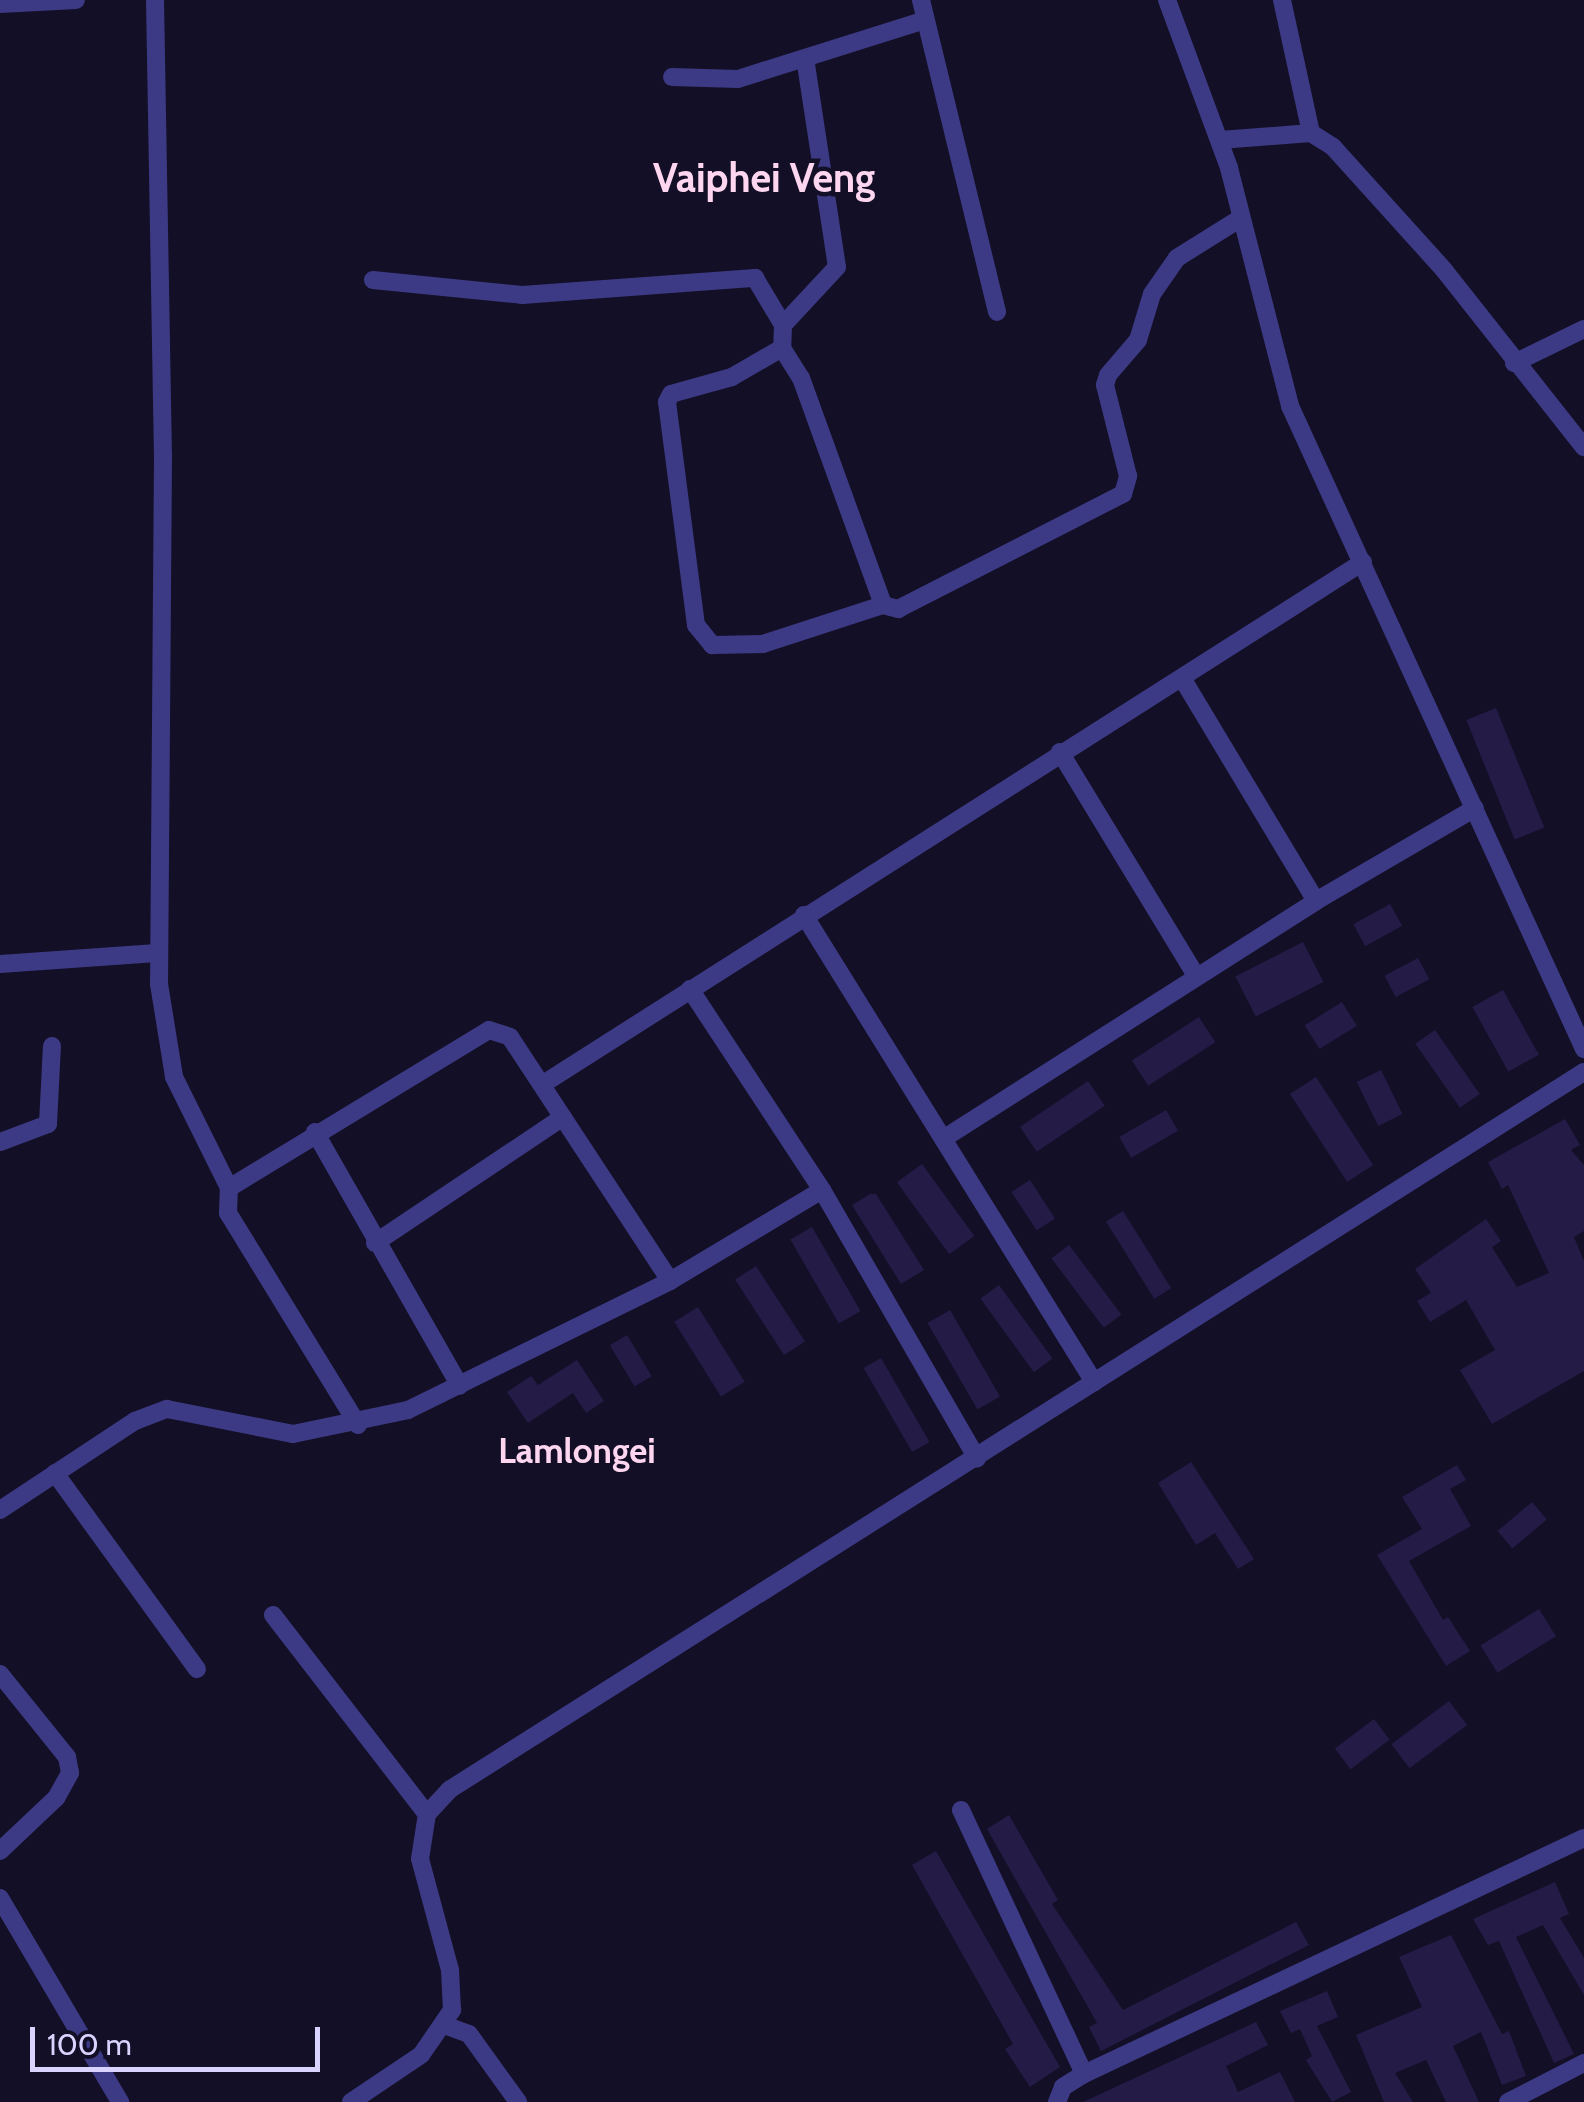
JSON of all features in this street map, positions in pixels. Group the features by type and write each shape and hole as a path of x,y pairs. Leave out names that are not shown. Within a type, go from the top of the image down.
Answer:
{"street":[{"path":"0,4 76,0"},
{"path":"155,0 163,456 157,953 174,1076 228,1188 228,1213 358,1425"},
{"path":"921,0 922,21 997,312"},
{"path":"1167,0 1220,140 1284,390 1584,1048"},
{"path":"1282,0 1311,133"},
{"path":"672,77 738,79 922,21"},
{"path":"783,326 838,267 804,60"},
{"path":"1220,140 1311,133 1332,147 1444,270 1584,447"},
{"path":"782,348 732,377 671,394 666,402 696,625 712,645 762,644 883,605 898,610 1123,494 1128,476 1104,386 1108,375 1138,340 1152,294 1177,258 1241,218"},
{"path":"373,280 522,295 755,278 783,326 782,348 800,378 883,605"},
{"path":"1514,363 1584,329"},
{"path":"543,1084 1363,562"},
{"path":"1182,678 1316,901"},
{"path":"1060,752 1196,976"},
{"path":"946,1137 1316,901 1475,808"},
{"path":"804,916 946,1137 1094,1382"},
{"path":"0,964 157,953"},
{"path":"690,989 822,1190 977,1459"},
{"path":"228,1188 489,1030 510,1037 670,1281"},
{"path":"0,1142 48,1124 52,1046"},
{"path":"351,2102 421,2055 447,2026 450,1970 420,1859 427,1814 449,1790 1584,1072"},
{"path":"375,1243 563,1117"},
{"path":"315,1132 460,1386"},
{"path":"0,1510 135,1421 167,1409 293,1434 358,1425 460,1386 670,1281 822,1190"},
{"path":"55,1473 197,1669"},
{"path":"272,1615 427,1814"},
{"path":"0,1674 66,1757 70,1773 56,1798 0,1851"},
{"path":"961,1810 1084,2074"},
{"path":"1057,2102 1063,2087 1084,2074 1584,1838"},
{"path":"0,1898 120,2102"},
{"path":"447,2026 478,2044 518,2102"},
{"path":"1508,2102 1584,2063"}],"building":[{"path":"1496,708 1544,828 1515,840 1466,720"},
{"path":"1390,904 1402,926 1365,946 1353,924"},
{"path":"1303,942 1323,982 1256,1017 1235,977"},
{"path":"1418,958 1429,979 1396,997 1384,976"},
{"path":"1503,990 1539,1055 1508,1072 1472,1007"},
{"path":"1342,1002 1357,1026 1320,1049 1305,1025"},
{"path":"1199,1017 1215,1042 1148,1086 1132,1061"},
{"path":"1435,1030 1480,1094 1460,1108 1415,1044"},
{"path":"1381,1070 1402,1114 1378,1126 1357,1082"},
{"path":"1316,1077 1373,1165 1347,1182 1290,1094"},
{"path":"1088,1081 1105,1106 1037,1152 1020,1127"},
{"path":"1166,1110 1178,1131 1131,1158 1119,1137"},
{"path":"1565,1119 1580,1145 1571,1150 1584,1165 1584,1231 1574,1237 1584,1261 1584,1371 1492,1424 1460,1370 1495,1350 1466,1300 1430,1322 1417,1301 1431,1293 1415,1269 1486,1219 1501,1241 1492,1247 1517,1287 1549,1273 1508,1185 1502,1189 1488,1162"},
{"path":"922,1164 974,1236 949,1254 897,1182"},
{"path":"1030,1180 1055,1219 1037,1231 1012,1192"},
{"path":"876,1194 924,1270 901,1284 852,1205"},
{"path":"1123,1211 1171,1288 1154,1299 1106,1222"},
{"path":"812,1227 861,1311 839,1324 790,1240"},
{"path":"1069,1245 1121,1314 1104,1328 1051,1258"},
{"path":"756,1266 805,1341 784,1355 735,1280"},
{"path":"999,1285 1052,1359 1034,1372 980,1299"},
{"path":"698,1307 745,1382 721,1396 674,1322"},
{"path":"950,1310 1000,1397 977,1410 927,1323"},
{"path":"627,1335 652,1376 635,1386 610,1345"},
{"path":"881,1358 930,1442 912,1452 864,1368"},
{"path":"577,1360 604,1401 586,1413 573,1393 528,1423 507,1392 531,1376 538,1385"},
{"path":"1191,1462 1254,1559 1238,1569 1215,1533 1196,1545 1158,1483"},
{"path":"1457,1465 1466,1480 1450,1489 1471,1526 1409,1561 1443,1620 1448,1617 1470,1651 1446,1666 1377,1555 1422,1529 1402,1497"},
{"path":"1532,1502 1547,1520 1512,1549 1498,1531"},
{"path":"1539,1609 1556,1636 1497,1673 1480,1646"},
{"path":"1449,1701 1467,1725 1410,1768 1391,1744"},
{"path":"1374,1719 1390,1740 1351,1769 1335,1748"},
{"path":"1009,1815 1058,1900 1052,1904 1123,2010 1296,1922 1309,1945 1101,2051 1089,2027 1097,2023 987,1829"},
{"path":"936,1851 1060,2067 1030,2087 1005,2049 1013,2044 912,1865"},
{"path":"1555,1882 1569,1914 1560,1918 1584,1958 1584,1995 1543,1925 1516,1937 1574,2054 1554,2063 1499,1941 1488,1945 1473,1919"},
{"path":"1451,1935 1502,2034 1509,2031 1526,2076 1502,2085 1481,2032 1453,2046 1479,2102 1446,2102 1426,2060 1395,2073 1413,2102 1384,2102 1356,2035 1422,2007 1399,1957"},
{"path":"1327,1991 1338,2017 1317,2026 1351,2092 1332,2102 1306,2060 1312,2056 1300,2029 1291,2033 1280,2011"},
{"path":"1256,2022 1268,2045 1226,2066 1238,2092 1280,2072 1295,2102 1083,2102"}],"district":[{"name":"Vaiphei Veng","path":"764,178"},
{"name":"Lamlongei","path":"577,1451"}]}
